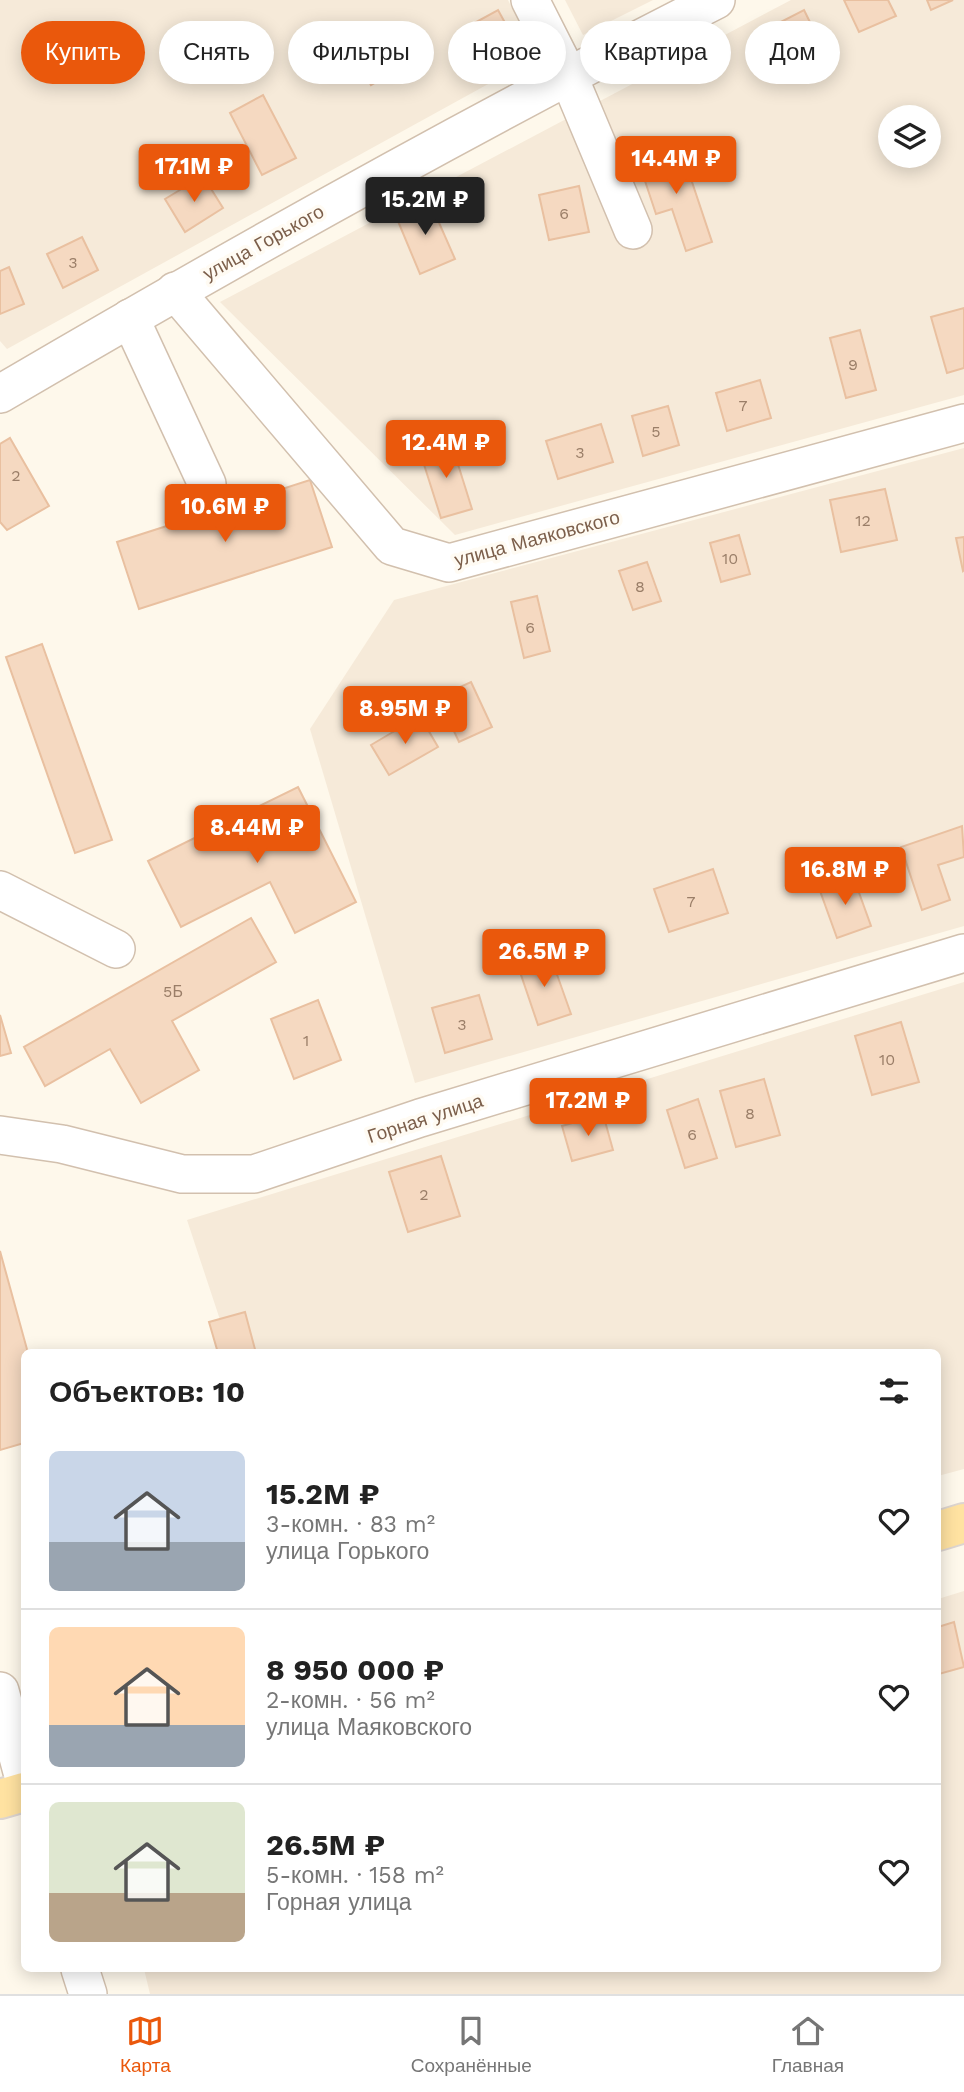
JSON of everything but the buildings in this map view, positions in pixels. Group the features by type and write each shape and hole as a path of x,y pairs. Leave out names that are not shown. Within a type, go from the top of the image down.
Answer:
{"main road":[{"path":"941,1530 964,1523"},
{"path":"0,1799 21,1793"}],"street":[{"path":"530,0 568,75 633,230"},
{"name":"улица Горького","path":"3,388 568,75 716,0"},
{"name":"улица Маяковского","path":"175,291 391,546 449,563 964,423"},
{"path":"130,318 207,484"},
{"path":"0,890 116,949"},
{"name":"Горная улица","path":"0,1135 62,1144 182,1174 254,1174 420,1118 964,953"},
{"path":"0,1691 21,1768"},
{"path":"81,1972 88,1994"}],"shaded area":[{"path":"0,0 508,0 519,21 448,21 448,84 488,84 7,349 0,341"},
{"path":"565,0 653,0 611,21 580,21 580,29"},
{"path":"791,0 964,0 964,395 455,535 220,302 632,84 731,84 731,32 745,24 745,84 840,84 840,21 751,21"},
{"path":"964,448 964,926 415,1083 310,729 394,600"},
{"path":"964,982 964,1469 941,1475 941,1349 230,1349 187,1220"},
{"path":"964,1591 964,1994 150,1994 145,1972 941,1972 941,1598"}]}
